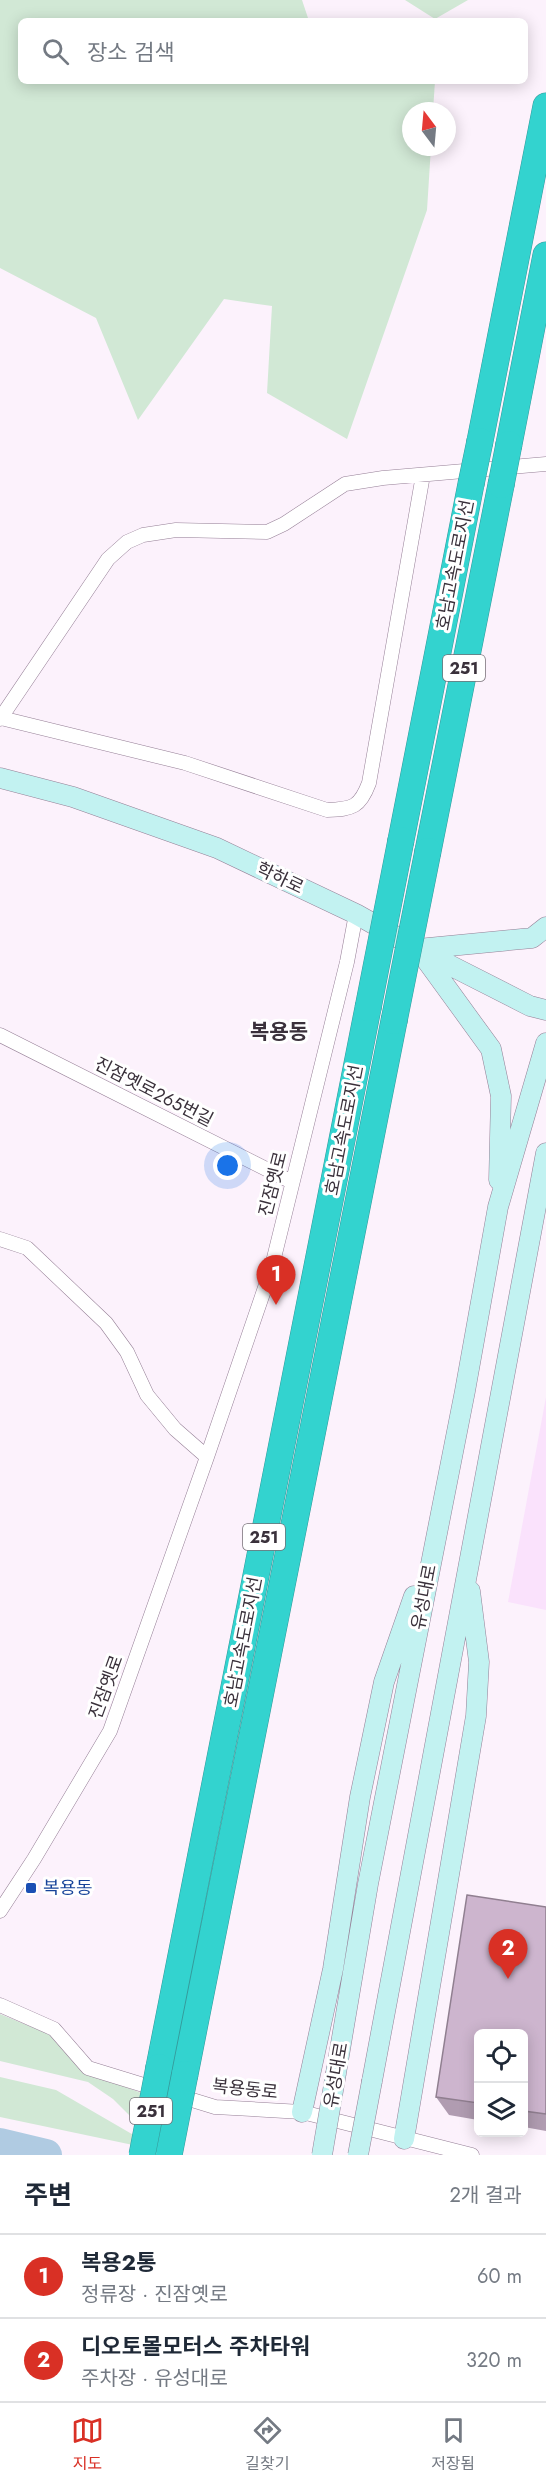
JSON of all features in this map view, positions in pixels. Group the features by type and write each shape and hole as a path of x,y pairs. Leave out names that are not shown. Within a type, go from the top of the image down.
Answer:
{"highway":[{"name":"호남고속도로지선","path":"142,2155 546,106"},
{"name":"호남고속도로지선","path":"169,2155 546,255"}],"street":[{"path":"423,475 369,783 363,799 356,806 327,810 185,763 1,719 108,559 127,542 143,535 176,530 267,532 284,524 345,484 382,478 546,464"},
{"name":"학하로","path":"0,778 73,797 217,848 356,914 418,949 530,1006 546,1010"},
{"name":"진잠옛로","path":"0,1911 34,1859 110,1731 271,1270 347,962 356,914"},
{"path":"418,949 532,938 546,927"},
{"path":"418,949 491,1049 501,1096 498,1207"},
{"name":"진잠옛로265번길","path":"0,1035 291,1182"},
{"name":"유성대로","path":"322,2155 368,1884 498,1207 546,1043"},
{"name":"유성대로","path":"358,2155 546,1153"},
{"path":"0,1239 27,1248 106,1323 127,1352 147,1395 175,1429 207,1457"},
{"path":"302,2112 333,1969 360,1797 384,1682 438,1528"},
{"path":"404,2139 476,1716 479,1662 468,1573"},
{"name":"복용동로","path":"0,2005 54,2029 88,2068 215,2107 302,2112 472,2155"}],"shaded area":[{"path":"546,1397 546,1610 508,1602"}],"green space":[{"path":"0,0 302,0 308,18 18,18 18,84 435,84 434,102 402,102 402,156 430,156 427,210 347,439 267,393 272,306 224,299 138,420 96,318 0,268"},
{"path":"405,0 468,0 437,18"},
{"path":"0,2014 51,2035 81,2070 144,2094 139,2118 130,2116 113,2099 88,2082 0,2061"},
{"path":"0,2077 56,2090 137,2137 133,2145 0,2117"}],"building":[{"path":"467,1895 546,1907 546,2114 528,2112 528,2029 474,2029 474,2102 436,2097"}],"waterway":[{"path":"0,2144 46,2155"}],"place":[{"name":"복용2통","path":"276,1305"},
{"name":"복용동","path":"31,1888"},
{"name":"디오토몰모터스 주차타워","path":"508,1979"}],"district":[{"name":"복용동","path":"279,1032"}]}
